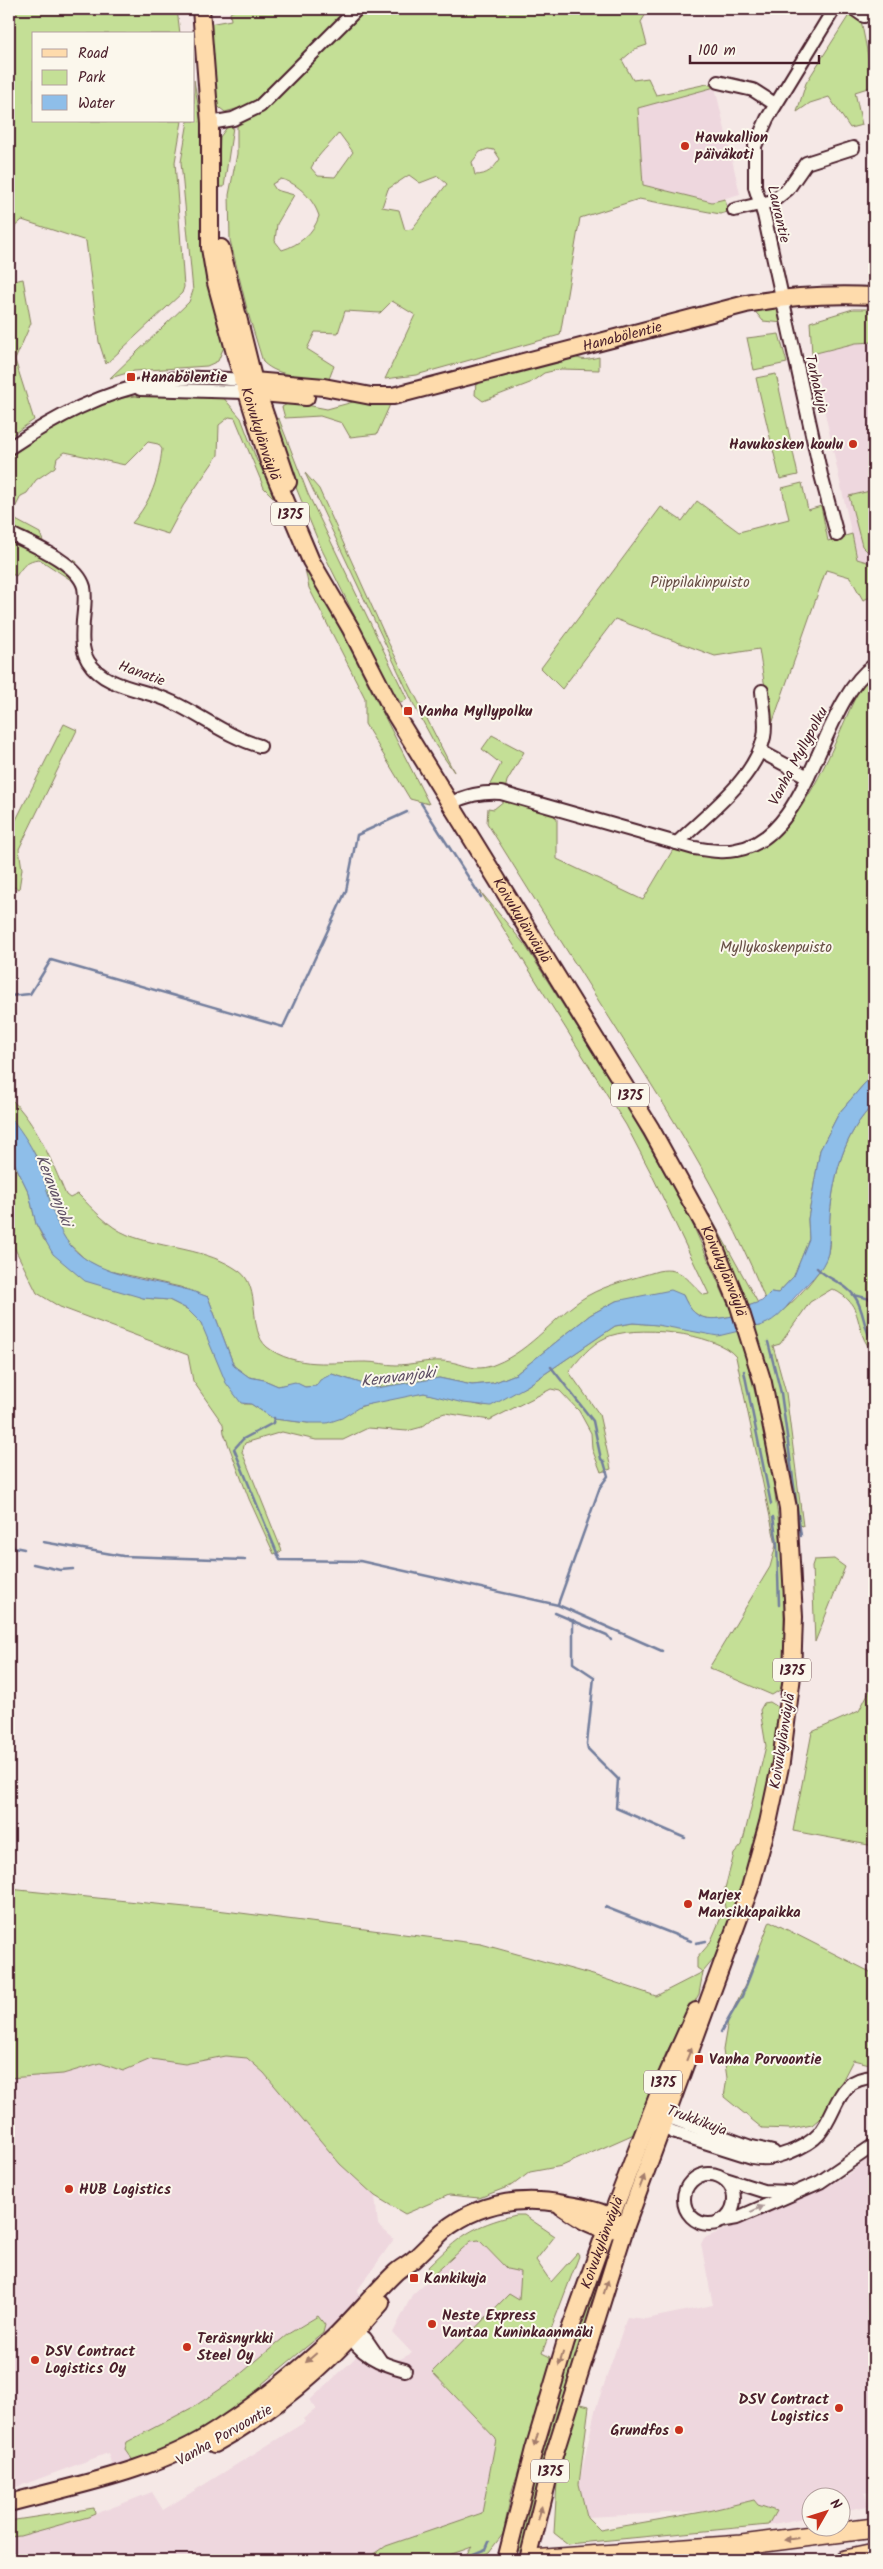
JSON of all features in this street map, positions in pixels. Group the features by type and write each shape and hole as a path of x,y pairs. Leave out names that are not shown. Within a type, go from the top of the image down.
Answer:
{"highway":[{"path":"532,2560 742,2545 874,2528"},
{"path":"846,2560 874,2554"}],"main road":[{"name":"Koivukylänväylä","path":"201,9 210,123 210,248 216,283 286,507 311,561 350,629 393,711 651,1129 710,1236 738,1303 750,1340 772,1420 788,1508 794,1617 792,1676 781,1762 768,1824 750,1888 710,1993 696,2011 679,2046 659,2121 554,2455 528,2560"},
{"name":"Hanabölentie","path":"250,387 352,399 372,396 394,396 678,320 746,304 781,298 838,295 874,296"},
{"name":"Koivukylänväylä","path":"506,2560 550,2394 608,2223 659,2121"},
{"name":"Vanha Porvoontie","path":"9,2512 135,2480 204,2449 275,2406 335,2355 397,2271 412,2261 443,2232 475,2211 514,2201 542,2200 597,2210 608,2223 625,2228"},
{"name":"Vanha Porvoontie","path":"9,2503 131,2472 193,2444 275,2390 352,2331"}],"street":[{"path":"210,123 236,118 260,106 357,9"},
{"name":"Laurantie","path":"781,298 761,204 755,187 756,146 775,104 834,9"},
{"path":"718,82 753,90 775,104"},
{"path":"734,210 773,201 783,194 806,163 852,148"},
{"name":"Tarhakuja","path":"781,298 837,535"},
{"path":"9,448 57,417 87,402 132,389 250,387"},
{"name":"Hanatie","path":"9,533 54,557 80,577 84,593 83,651 89,663 100,673 116,683 171,701 229,733 260,746"},
{"name":"Vanha Myllypolku","path":"449,804 477,794 501,793 694,848 718,851 737,850 750,846 763,839 779,824 808,777 847,696 856,682 874,665"},
{"path":"677,843 739,783 760,751 765,736 762,692"},
{"path":"760,751 808,777"},
{"name":"Trukkikuja","path":"659,2121 763,2159 778,2158 784,2153 798,2149 819,2134 845,2087 859,2069"},
{"path":"845,2087 855,2080 874,2077"},
{"path":"793,2192 762,2191 711,2174 696,2177 690,2181 684,2195 686,2210 697,2221 705,2223 737,2218 793,2192 820,2182 874,2145"},
{"path":"720,2221 731,2210 734,2202 730,2186 725,2180"},
{"path":"352,2331 366,2354 390,2366 405,2370"}],"shaded area":[{"name":"Havukallion päiväkoti","path":"715,87 740,194 712,202 643,185 638,108"},
{"name":"Havukosken koulu","path":"874,342 874,564 857,559 812,354 856,343"},
{"path":"225,2056 247,2058 264,2073 340,2164 375,2196 378,2225 394,2239 357,2291 363,2300 323,2333 325,2325 318,2316 288,2334 231,2382 195,2406 134,2462 112,2466 108,2453 9,2490 9,2078 63,2074 100,2063 123,2071 151,2059 185,2064"},
{"path":"874,2154 874,2489 865,2492 868,2506 850,2509 850,2486 800,2486 800,2519 768,2525 776,2511 758,2505 754,2500 708,2511 587,2517 579,2484 595,2411 627,2317 646,2319 713,2305 701,2244 704,2238 814,2193 846,2176"},
{"path":"475,2239 479,2240 507,2269 521,2272 519,2300 432,2372 496,2439 482,2513 386,2546 366,2560 9,2560 9,2537 20,2536 88,2517 152,2492 163,2510 305,2422 303,2419 316,2409 310,2400 353,2360 368,2342 387,2358 400,2359 412,2353 393,2333 412,2295"}],"green space":[{"path":"9,9 177,9 180,32 32,32 32,122 182,122 175,162 184,287 182,293 106,364 99,342 86,241 22,220 9,232"},
{"path":"349,9 250,105 225,112 216,105 209,24 231,20 230,13 235,10"},
{"path":"368,9 649,9 641,22 647,45 635,49 622,60 633,80 648,78 656,95 707,84 715,87 638,108 643,185 712,202 725,199 728,212 720,214 639,199 580,218 560,335 416,375 385,379 415,315 392,301 380,313 345,311 338,333 315,332 307,349 334,366 329,379 285,374 263,362 248,313 230,240 229,195 237,154 237,123 307,68","holes":["339,133 353,152 335,177 318,176 311,168","488,149 494,150 500,159 490,171 475,175 472,162 480,152","409,175 420,183 438,176 447,184 412,229 405,230 399,210 382,207 388,189","281,179 299,188 309,198 319,216 314,228 305,238 282,250 275,241 277,224 294,195 276,190 272,184"]},
{"path":"851,12 861,20 874,86 855,92 862,125 850,128 829,97 810,103 797,112 806,83"},
{"path":"195,86 201,123 204,196 226,342 218,361 207,366 134,371 110,378 189,302 193,291 181,162 188,122 195,122"},
{"path":"230,123 233,127 224,187 218,187 220,137"},
{"path":"23,279 31,323 15,360 34,420 9,437 9,282"},
{"path":"771,306 781,313 783,323 763,321 753,309"},
{"path":"853,309 874,309 874,342 856,343 812,354 810,322"},
{"path":"779,334 787,363 754,370 747,338"},
{"path":"573,355 582,359 599,357 599,370 561,369 544,373 530,383 483,401 475,395 476,381"},
{"path":"776,374 798,475 780,479 756,378"},
{"path":"146,395 221,395 241,418 257,461 263,468 278,502 264,488 235,418 229,417 219,425 218,455 183,506 168,534 132,523 144,507 153,489 162,449 158,444 148,442 125,465 65,452 57,458 55,467 36,480 27,493 21,496 15,508 14,519 40,533 44,544 77,562 71,580 39,559 26,564 16,576 9,573 9,456 66,419 102,403"},
{"path":"392,400 377,434 350,437 342,423 320,416 285,418 282,407 291,402 327,409 353,402"},
{"path":"272,417 279,419 308,494 407,699 401,703 390,688 322,550 297,490"},
{"path":"305,473 319,489 388,642 454,772 436,746 415,707"},
{"name":"Piippilakinpuisto","path":"802,483 808,510 821,506 828,541 852,534 857,559 874,564 874,596 863,600 850,577 826,570 771,727 759,649 715,656 615,619 562,689 541,668 661,507 682,521 697,501 739,532 789,519 782,488"},
{"path":"874,490 874,558 862,546 849,496"},
{"path":"302,554 429,804 410,799 365,724 365,698 309,588"},
{"name":"Myllykoskenpuisto","path":"874,668 874,1075 839,1113 820,1150 808,1219 809,1239 794,1276 778,1293 771,1292 765,1299 736,1233 702,1168 487,823 488,808 494,809 505,800 551,813 557,819 557,859 643,900 674,848 740,855 761,848 780,833 797,813 825,765 856,696 852,693"},
{"path":"64,724 77,730 19,849 22,869 19,889 9,885 9,819 16,820"},
{"path":"492,735 524,752 507,781 505,790 489,786 501,764 482,749"},
{"path":"480,891 525,945 630,1112 689,1216 733,1316 702,1317 692,1310 683,1295 616,1301 590,1315 516,1374 493,1383 472,1385 439,1378 376,1388 332,1374 316,1386 305,1387 295,1383 278,1386 264,1380 249,1377 234,1366 208,1297 180,1287 105,1270 86,1260 66,1241 58,1228 36,1156 9,1115 9,1097 28,1119 35,1131 49,1156 66,1195 70,1198 78,1194 107,1222 121,1232 142,1240 199,1253 227,1263 239,1271 246,1278 250,1287 257,1330 261,1340 267,1347 290,1359 315,1363 366,1362 396,1365 442,1361 475,1368 488,1367 509,1358 521,1350 587,1296 622,1282 666,1270 679,1273 704,1295 709,1294 626,1125"},
{"path":"874,1104 874,1353 867,1345 851,1303 843,1295 832,1289 810,1302 780,1344 773,1346 786,1393 803,1526 797,1524 783,1433 755,1327 764,1324 786,1308 808,1285 824,1262 829,1248 830,1215 834,1184 842,1155 855,1128"},
{"path":"9,1152 29,1193 36,1224 44,1240 143,1298 169,1300 187,1309 201,1323 244,1404 251,1404 274,1419 308,1423 385,1399 424,1393 483,1406 527,1386 615,1326 633,1323 739,1331 769,1447 784,1565 784,1679 780,1690 772,1695 709,1668 770,1567 776,1545 736,1357 726,1348 693,1336 653,1331 618,1334 605,1338 585,1353 569,1372 599,1414 611,1469 601,1472 592,1449 591,1433 579,1411 560,1391 551,1389 490,1420 445,1413 436,1416 422,1427 407,1431 368,1428 343,1440 316,1440 282,1432 245,1443 242,1452 282,1551 274,1554 249,1499 224,1433 223,1424 193,1381 188,1355 60,1307 37,1293 9,1237"},
{"path":"709,1214 758,1303 748,1306 723,1242"},
{"path":"834,1559 845,1567 815,1642 812,1566 814,1560"},
{"path":"874,1682 874,1846 793,1831 812,1732 859,1711"},
{"path":"770,1702 781,1709 776,1752 763,1817 748,1872 719,1953 703,1972 697,1968 697,1958 710,1943 725,1908 723,1896 734,1854 742,1845 766,1746 760,1710 764,1703"},
{"path":"9,1889 225,1911 481,1944 593,1975 656,1996 703,1972 699,1994 666,2053 634,2134 562,2166 530,2172 513,2185 479,2198 449,2195 405,2214 375,2196 340,2164 264,2073 247,2058 225,2056 185,2064 151,2059 123,2071 100,2063 63,2074 9,2078"},
{"path":"770,1921 874,1974 874,2065 853,2060 825,2114 812,2125 791,2129 762,2128 724,2097 727,2078 723,2050 728,2020 745,1985"},
{"path":"516,2215 524,2215 555,2236 536,2260 551,2282 577,2253 579,2256 542,2353 550,2357 548,2373 511,2495 503,2534 489,2552 475,2560 465,2560 464,2557 472,2547 435,2560 366,2560 386,2546 482,2513 496,2439 432,2372 509,2294 519,2300 521,2272 507,2269 479,2240 471,2241 433,2275 428,2267 449,2247 477,2228"},
{"path":"611,2236 612,2241 543,2467 524,2552 515,2550 522,2513 575,2335"},
{"path":"318,2316 325,2325 323,2333 262,2384 264,2388 249,2400 202,2430 134,2462 125,2449 127,2442 195,2406 231,2382 288,2334"},
{"path":"577,2403 589,2406 579,2484 587,2517 600,2530 708,2511 754,2500 758,2505 776,2511 768,2525 568,2544 554,2533 557,2482"},
{"path":"94,2508 95,2514 88,2517 20,2536 9,2537 9,2521"}],"water":[{"path":"874,1075 874,1104 864,1115 848,1141 834,1184 830,1215 829,1248 826,1260 814,1277 782,1312 767,1323 755,1327 748,1306 762,1301 771,1292 778,1293 794,1276 809,1239 808,1219 820,1150 839,1113"},
{"path":"9,1115 24,1135 36,1157 56,1219 62,1233 71,1246 82,1257 111,1271 181,1288 208,1297 234,1366 249,1377 264,1380 278,1386 295,1382 305,1387 316,1386 320,1380 332,1374 376,1388 439,1378 472,1385 493,1383 516,1374 590,1315 616,1301 671,1290 683,1295 692,1310 702,1317 733,1316 739,1331 718,1336 657,1325 633,1323 615,1326 527,1386 491,1406 463,1403 424,1393 361,1406 342,1418 327,1423 274,1419 251,1404 241,1403 226,1383 201,1323 187,1309 169,1300 143,1298 85,1281 53,1254 36,1224 29,1193 9,1152"}],"waterway":[{"path":"421,803 481,897"},
{"path":"9,996 30,994 51,960 283,1027 346,891 357,835 407,812"},
{"path":"817,1268 826,1276 847,1288 855,1297 861,1308 870,1339 874,1344"},
{"path":"854,1295 874,1300"},
{"path":"768,1342 781,1393 801,1536"},
{"path":"551,1367 593,1421 601,1459 604,1462 608,1476 600,1487 558,1604"},
{"path":"744,1371 771,1504"},
{"path":"274,1418 273,1423 243,1439 234,1449 280,1560 360,1561 558,1605 662,1651"},
{"path":"773,1517 777,1544 779,1605"},
{"path":"43,1542 123,1556 245,1560"},
{"path":"9,1546 24,1549"},
{"path":"33,1564 60,1570 73,1569"},
{"path":"555,1613 607,1635 611,1640"},
{"path":"573,1620 573,1663 594,1677 588,1749 618,1779 616,1808 685,1838"},
{"path":"605,1907 691,1941"},
{"path":"696,1943 706,1941"},
{"path":"721,2032 742,1996 758,1955"},
{"path":"466,2557 486,2549 489,2542"}],"place":[{"name":"Havukallion päiväkoti","path":"685,146"},
{"name":"Hanabölentie","path":"131,377"},
{"name":"Havukosken koulu","path":"853,444"},
{"name":"Vanha Myllypolku","path":"408,711"},
{"name":"Marjex Mansikkapaikka","path":"688,1904"},
{"name":"Vanha Porvoontie","path":"699,2059"},
{"name":"HUB Logistics","path":"69,2189"},
{"name":"Kankikuja","path":"414,2278"},
{"name":"Neste Express Vantaa Kuninkaanmäki","path":"432,2324"},
{"name":"Teräsnyrkki Steel Oy","path":"187,2347"},
{"name":"DSV Contract Logistics Oy","path":"35,2360"},
{"name":"DSV Contract Logistics","path":"839,2408"},
{"name":"Grundfos","path":"679,2430"}],"water label":[{"name":"Keravanjoki","path":"55,1190"},
{"name":"Keravanjoki","path":"398,1376"}]}
